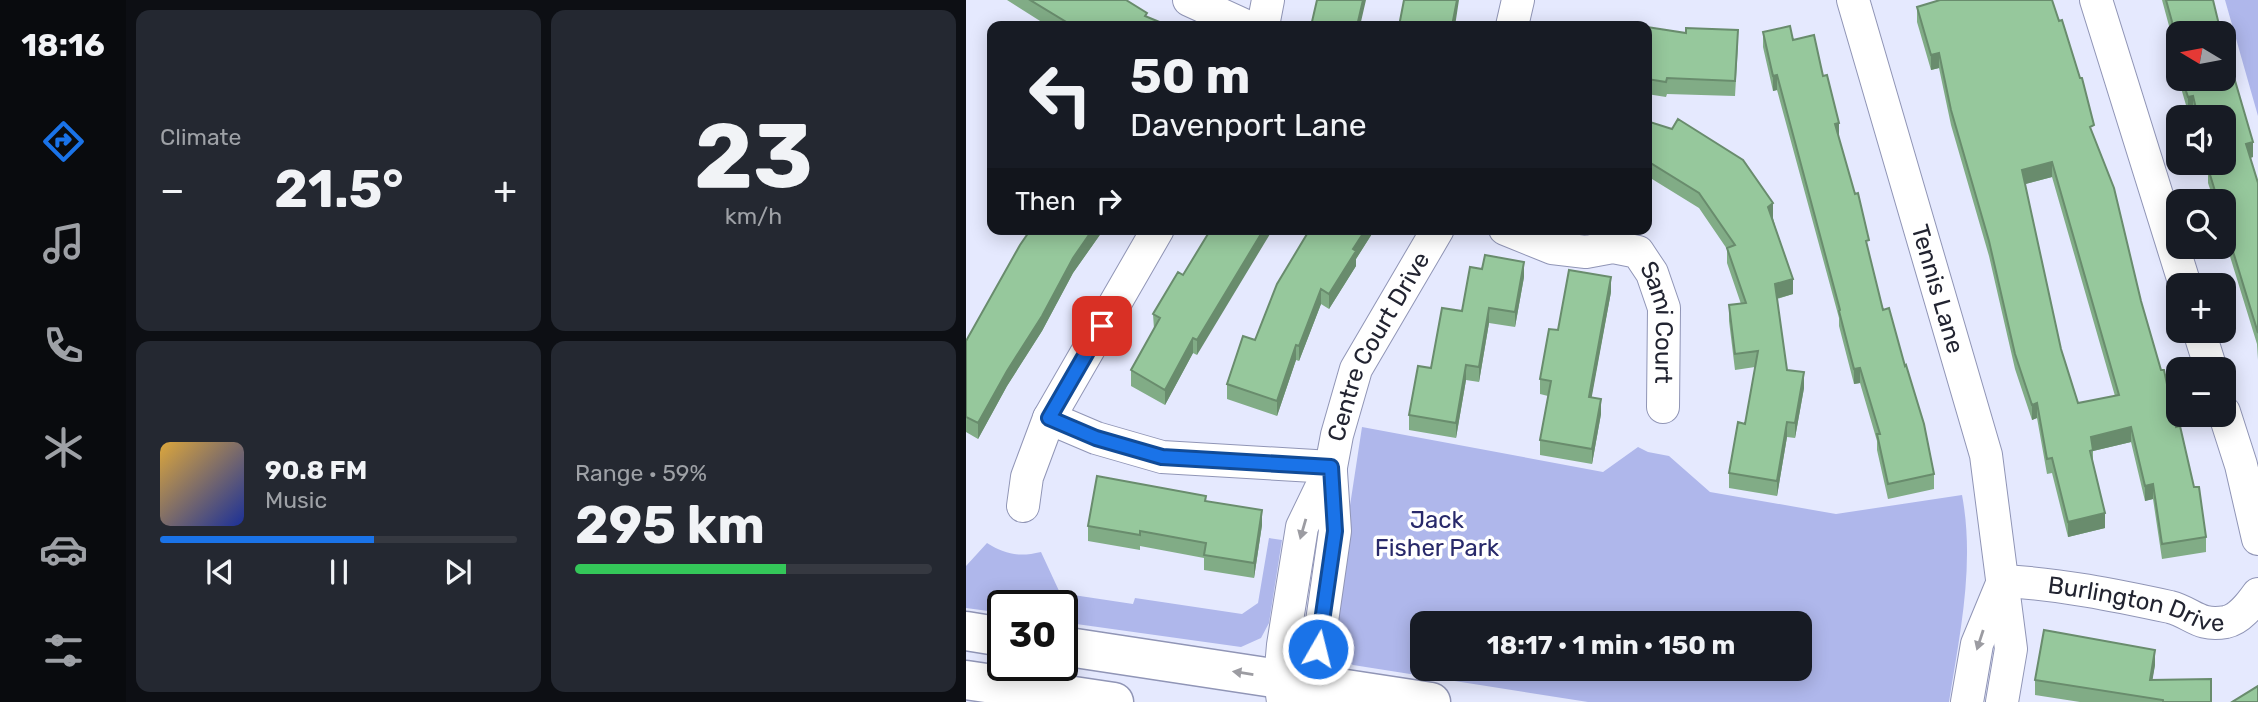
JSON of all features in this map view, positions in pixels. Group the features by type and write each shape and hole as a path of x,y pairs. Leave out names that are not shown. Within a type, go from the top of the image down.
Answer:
{"main road":[{"path":"966,631 987,634"},
{"path":"1078,649 1293,691 1431,702"},
{"path":"966,680 1114,702"}],"street":[{"path":"1189,0 1236,21"},
{"path":"1264,21 1268,0"},
{"path":"1513,21 1518,0"},
{"name":"Tennis Lane","path":"1853,0 1986,455 2011,649 2002,702"},
{"path":"2096,0 2181,273"},
{"path":"1023,506 1027,477 1049,418 1155,235"},
{"name":"Centre Court Drive","path":"1293,691 1318,649 1335,531 1331,467 1356,369 1434,235"},
{"name":"Sami Court","path":"1521,235 1552,248 1586,252 1613,247 1638,252 1652,272 1664,308 1663,407"},
{"path":"1049,418 1096,438 1162,457 1331,467"},
{"path":"2229,427 2241,465 2258,539"},
{"path":"1968,702 1977,644 2003,581"},
{"name":"Burlington Drive","path":"2003,581 2042,583 2101,592 2175,609 2206,624 2229,622 2246,610 2258,594"}],"green space":[{"path":"2225,0 2258,0 2258,116 2236,39 2236,21 2231,21"},
{"name":"Jack Fisher Park","path":"1362,427 1603,472 1638,447 1669,456 1710,492 1836,514 1962,495 1966,521 1967,573 1949,702 1588,702 1455,681 1812,681 1812,611 1410,611 1410,674 1353,665 1344,658 1331,630"},
{"path":"1269,538 1282,540 1269,623 1261,638 1241,647 1078,624 1078,596 1133,604 1135,598 1242,614 1258,603"},
{"path":"987,543 1013,554 1041,552 1059,590 987,590 987,611 966,608 966,566"}],"building":[{"path":"1030,0 1126,0 1147,13 1145,16 1157,21 1065,21"},
{"path":"1317,0 1363,0 1358,21 1312,21"},
{"path":"1404,0 1457,0 1453,21 1400,21"},
{"path":"1940,0 2052,0 2059,21 2062,20 2082,78 2094,125 2090,127 2114,188 2141,301 2161,370 2164,370 2166,427 2180,427 2194,487 2199,487 2206,537 2162,544 2153,484 2145,486 2131,427 2091,437 2093,450 2090,451 2105,513 2068,522 2052,458 2047,459 2037,403 2032,405 2015,354 1989,241 1951,110 1939,53 1931,55 1917,7","holes":["2052,162 2119,395 2078,403 2061,349 2022,170"]},
{"path":"2166,0 2213,0 2218,21 2172,21"},
{"path":"1790,26 1793,40 1814,35 1823,76 1827,75 1839,123 1835,124 1855,194 1858,193 1869,240 1866,241 1883,310 1889,308 1924,424 1934,474 1888,484 1877,434 1880,434 1860,368 1854,369 1777,75 1773,76 1763,32"},
{"path":"1652,28 1686,33 1686,28 1738,30 1735,81 1667,78 1666,82 1652,80"},
{"path":"2236,84 2253,142 2246,144 2258,183 2258,333 2235,259 2236,189 2214,189 2210,175 2236,175 2236,105 2195,105 2193,96 2188,97 2186,91 2236,91"},
{"path":"1678,119 1743,160 1773,203 1768,207 1793,279 1775,284 1787,370 1804,372 1795,423 1787,422 1777,481 1729,473 1738,422 1745,424 1758,351 1735,354 1729,305 1746,303 1727,248 1735,245 1699,193 1652,164 1652,123 1672,129"},
{"path":"1027,235 1089,235 978,423 966,417 966,341"},
{"path":"1207,235 1260,235 1197,340 1193,338 1165,390 1131,370 1160,318 1153,314 1178,272 1183,275"},
{"path":"1306,235 1362,235 1353,249 1356,251 1329,294 1321,289 1299,346 1296,345 1277,401 1227,384 1243,336 1255,340 1277,284"},
{"path":"1485,255 1524,262 1515,312 1489,308 1479,367 1466,365 1456,423 1409,415 1418,366 1431,368 1442,308 1462,311 1470,267 1482,269"},
{"path":"1569,270 1611,277 1589,397 1601,399 1592,449 1540,440 1551,381 1540,379 1549,329 1558,330"},
{"path":"1097,476 1206,496 1205,501 1262,510 1254,563 1204,555 1206,543 1140,531 1140,535 1088,526"},
{"path":"2044,630 2155,650 2150,680 2211,679 2211,702 2163,702 2035,680"},
{"path":"2258,686 2258,702 2232,702"}],"route":[{"path":"1102,326 1049,418 1096,438 1162,457 1331,467 1335,531 1318,649"}]}
